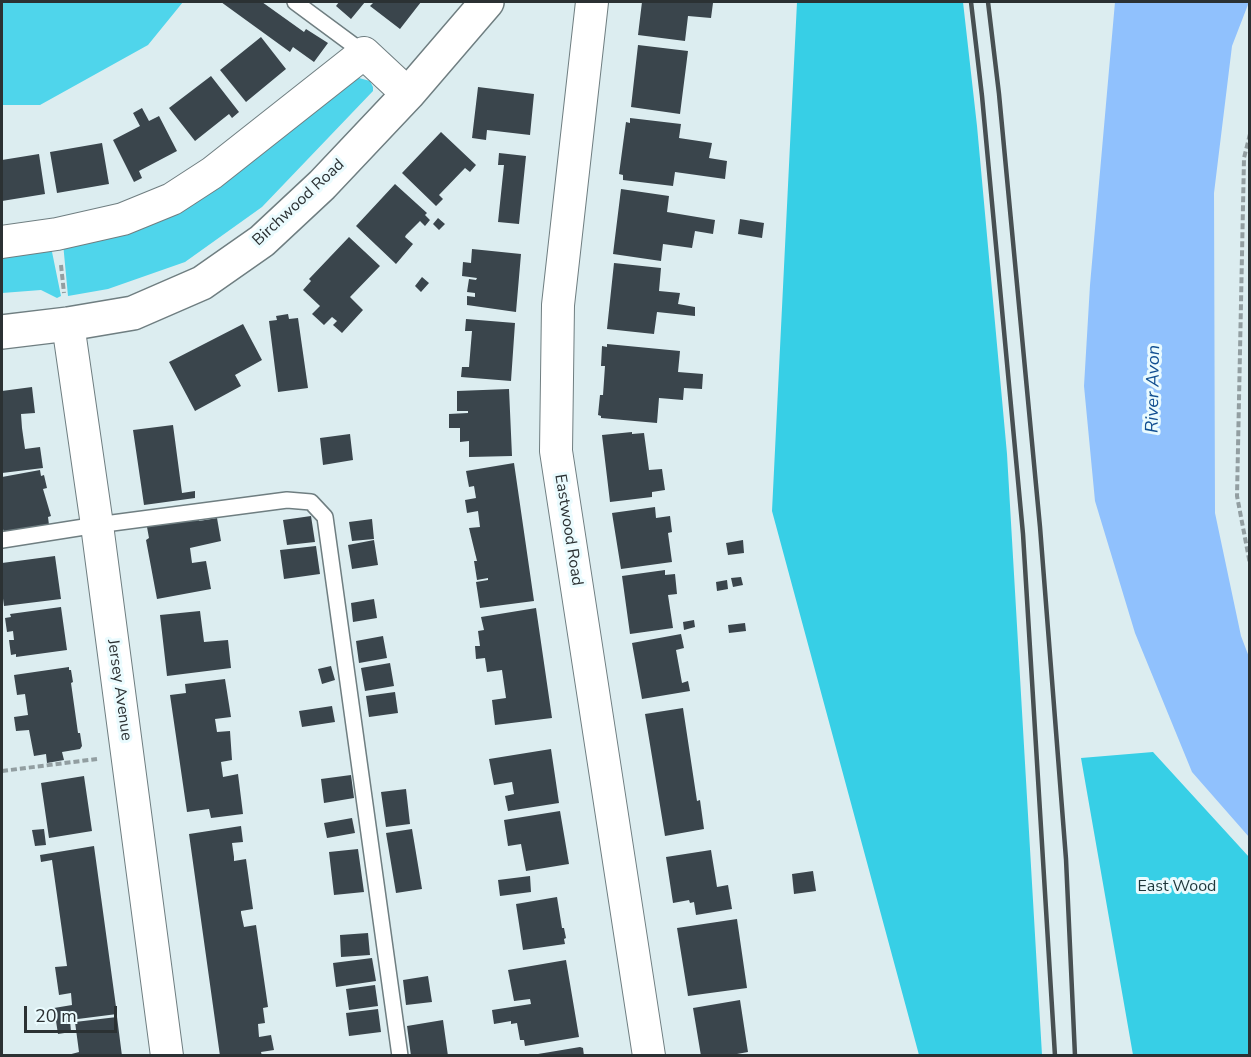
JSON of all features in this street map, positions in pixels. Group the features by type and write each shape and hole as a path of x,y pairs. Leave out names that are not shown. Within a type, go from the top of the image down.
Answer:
{"street":[{"name":"Birchwood Road","path":"2,332 133,313 202,283 262,241 321,185 408,94 488,2"},
{"name":"Eastwood Road","path":"592,2 558,305 556,450 649,1056"},
{"path":"2,242 57,234 123,219 172,199 212,173 364,53 408,94"},
{"name":"Jersey Avenue","path":"68,324 167,1056"}],"lane":[{"path":"295,2 364,53"},
{"path":"2,540 287,500 311,502 325,517 400,1056"}],"path":[{"path":"1250,134 1244,158 1237,496 1250,564"},
{"path":"57,234 68,324"},
{"path":"2,771 127,756"}],"shaded area":[{"path":"2,2 183,2 148,45 40,105 2,105"},
{"path":"359,78 370,81 373,91 262,207 185,262 108,289 68,296 63,243 345,82"},
{"path":"50,242 61,296 57,298 41,290 2,293 2,253"}],"green space":[{"path":"797,2 963,2 977,126 1007,454 1042,1055 919,1055 772,511"},
{"name":"East Wood","path":"1153,752 1249,857 1249,1055 1133,1055 1081,758"}],"water":[{"name":"River Avon","path":"1115,2 1249,2 1232,46 1214,193 1215,513 1241,636 1249,657 1249,837 1192,772 1135,633 1095,501 1084,386 1090,285"}],"building":[{"path":"221,2 262,2 304,32 306,29 328,43 314,62 293,47 290,52"},
{"path":"339,2 365,2 351,19 336,6"},
{"path":"374,2 421,2 400,29 370,6"},
{"path":"642,2 713,3 711,18 688,16 685,41 638,35"},
{"path":"261,37 286,69 246,102 220,70"},
{"path":"638,45 688,51 680,114 631,107"},
{"path":"211,76 239,112 232,118 229,114 195,141 169,108"},
{"path":"478,87 534,94 530,135 487,130 486,140 472,138"},
{"path":"142,108 149,121 159,116 177,151 139,171 142,178 134,182 113,140 140,126 133,113"},
{"path":"630,118 681,124 679,138 712,143 709,158 727,161 725,179 675,172 673,186 623,180 623,175 619,174 626,122 630,123"},
{"path":"441,132 476,165 470,172 465,168 439,195 443,199 436,206 402,173"},
{"path":"102,143 109,184 57,193 50,152"},
{"path":"499,153 526,156 519,224 498,222 504,165 498,165"},
{"path":"39,154 45,194 2,201 2,160"},
{"path":"395,184 427,213 425,215 430,220 425,226 420,221 406,235 405,237 413,244 396,264 356,226"},
{"path":"621,189 669,196 667,212 715,220 713,234 695,231 692,248 663,244 661,261 613,254"},
{"path":"438,218 445,224 439,230 433,224"},
{"path":"740,219 764,223 762,238 738,234"},
{"path":"349,237 380,266 350,297 363,310 342,333 333,325 337,321 332,317 324,325 312,314 320,306 303,290 311,281 309,279"},
{"path":"472,249 521,254 516,312 467,305 467,296 475,297 475,293 467,292 469,279 476,280 477,278 462,276 463,262 471,263"},
{"path":"614,263 661,268 659,291 680,293 678,304 695,307 695,316 657,312 654,334 607,329"},
{"path":"422,277 429,283 421,292 415,286"},
{"path":"288,314 289,319 298,318 308,388 278,392 269,321 277,320 276,316"},
{"path":"466,319 515,323 511,381 461,377 462,367 469,367 472,331 465,331"},
{"path":"243,324 262,360 235,375 241,386 195,411 169,362"},
{"path":"607,344 680,351 678,372 703,374 702,389 684,388 683,400 659,398 657,423 601,418 598,415 600,395 603,395 605,366 601,366 602,346 607,347"},
{"path":"32,387 35,413 21,414 22,428 25,449 40,447 43,468 2,473 2,391"},
{"path":"509,389 512,456 469,457 469,441 460,442 460,428 449,428 449,414 468,413 468,411 457,411 457,391"},
{"path":"173,425 182,493 195,491 195,498 144,505 133,430"},
{"path":"632,432 632,434 644,433 649,470 662,469 665,490 652,492 652,497 610,502 602,435"},
{"path":"350,434 353,460 323,465 320,438"},
{"path":"514,463 534,601 480,608 476,582 488,580 488,578 477,580 474,561 477,561 469,528 480,527 478,511 467,513 465,500 476,498 474,486 469,487 466,471"},
{"path":"40,470 41,476 44,475 47,488 43,489 51,516 48,517 49,525 4,533 2,477"},
{"path":"655,507 656,518 670,516 672,532 668,533 672,562 621,569 612,513"},
{"path":"311,516 315,542 287,545 283,520"},
{"path":"198,518 199,521 217,518 221,541 190,548 192,563 206,561 211,589 157,599 146,540 149,538 147,527"},
{"path":"372,519 374,539 352,541 349,522"},
{"path":"374,540 378,565 352,569 348,545"},
{"path":"743,540 744,553 728,555 726,543"},
{"path":"316,546 320,574 284,579 280,550"},
{"path":"55,556 61,599 4,606 2,563"},
{"path":"665,570 665,575 675,574 677,594 668,595 673,628 630,634 622,576"},
{"path":"741,577 743,585 733,587 731,578"},
{"path":"727,580 728,589 717,591 716,582"},
{"path":"374,599 377,618 353,622 351,603"},
{"path":"61,607 67,650 16,657 16,654 11,655 9,640 14,640 13,631 7,632 5,618 11,617 10,614"},
{"path":"536,608 552,718 495,725 492,700 506,698 502,670 487,672 485,658 476,659 475,646 480,646 478,631 484,630 481,617"},
{"path":"200,611 204,642 228,640 231,668 167,676 160,615"},
{"path":"694,620 695,627 684,630 683,622"},
{"path":"745,623 746,631 729,633 728,625"},
{"path":"681,634 684,648 676,650 682,683 688,681 690,691 642,699 632,643"},
{"path":"383,636 387,658 359,663 356,641"},
{"path":"390,663 394,686 365,691 361,668"},
{"path":"331,666 335,680 322,684 318,669"},
{"path":"69,667 73,682 71,683 78,733 80,733 82,746 80,749 62,752 64,760 47,763 46,754 34,756 29,730 16,731 14,717 28,715 25,694 17,695 14,675"},
{"path":"225,679 231,717 215,719 217,732 230,731 232,760 221,762 223,777 238,774 243,814 211,818 209,809 187,812 170,695 186,693 185,684"},
{"path":"395,692 398,713 369,717 366,696"},
{"path":"332,706 335,722 302,727 299,711"},
{"path":"683,708 697,801 700,800 704,829 665,836 645,714"},
{"path":"551,749 559,803 508,811 505,796 514,794 512,782 494,785 489,759"},
{"path":"351,775 354,798 324,803 321,779"},
{"path":"84,776 92,831 49,838 41,783"},
{"path":"406,789 410,824 386,827 381,792"},
{"path":"560,811 569,864 526,871 521,844 508,846 504,820"},
{"path":"352,818 355,833 327,838 324,823"},
{"path":"241,826 243,842 232,843 234,861 246,859 253,909 241,911 241,913 244,927 256,925 268,1007 263,1008 265,1023 258,1024 259,1037 271,1035 274,1050 261,1052 262,1056 220,1056 189,834"},
{"path":"44,829 46,845 35,846 32,830"},
{"path":"412,829 422,889 396,893 386,833"},
{"path":"94,846 117,1014 70,1020 71,1032 58,1034 54,1008 72,1005 71,993 59,995 55,967 67,966 52,860 41,862 40,855"},
{"path":"358,849 364,892 334,895 329,852"},
{"path":"711,850 717,887 728,885 732,909 696,915 694,902 690,903 689,900 673,903 666,857"},
{"path":"813,871 816,891 794,894 792,874"},
{"path":"530,876 531,892 500,896 498,880"},
{"path":"557,897 566,938 564,939 565,944 523,950 516,904"},
{"path":"737,919 747,988 688,996 677,928"},
{"path":"368,933 370,955 341,957 340,935"},
{"path":"372,958 376,981 336,987 333,963"},
{"path":"566,960 579,1037 525,1046 524,1040 520,1040 517,1023 511,1024 511,1021 494,1024 492,1010 531,1004 530,999 514,1001 508,970"},
{"path":"428,976 432,1002 406,1005 403,980"},
{"path":"375,985 378,1006 349,1010 346,989"},
{"path":"740,1000 748,1052 726,1056 701,1056 693,1008"},
{"path":"378,1009 381,1032 349,1036 346,1013"},
{"path":"117,1017 122,1056 64,1056 79,1052 75,1022"},
{"path":"443,1020 448,1056 411,1056 407,1026"},
{"path":"583,1048 584,1056 526,1056"}],"railway":[{"path":"971,2 982,96 1023,534 1055,1056"},
{"path":"988,2 999,94 1040,527 1066,859 1075,1056"}]}
